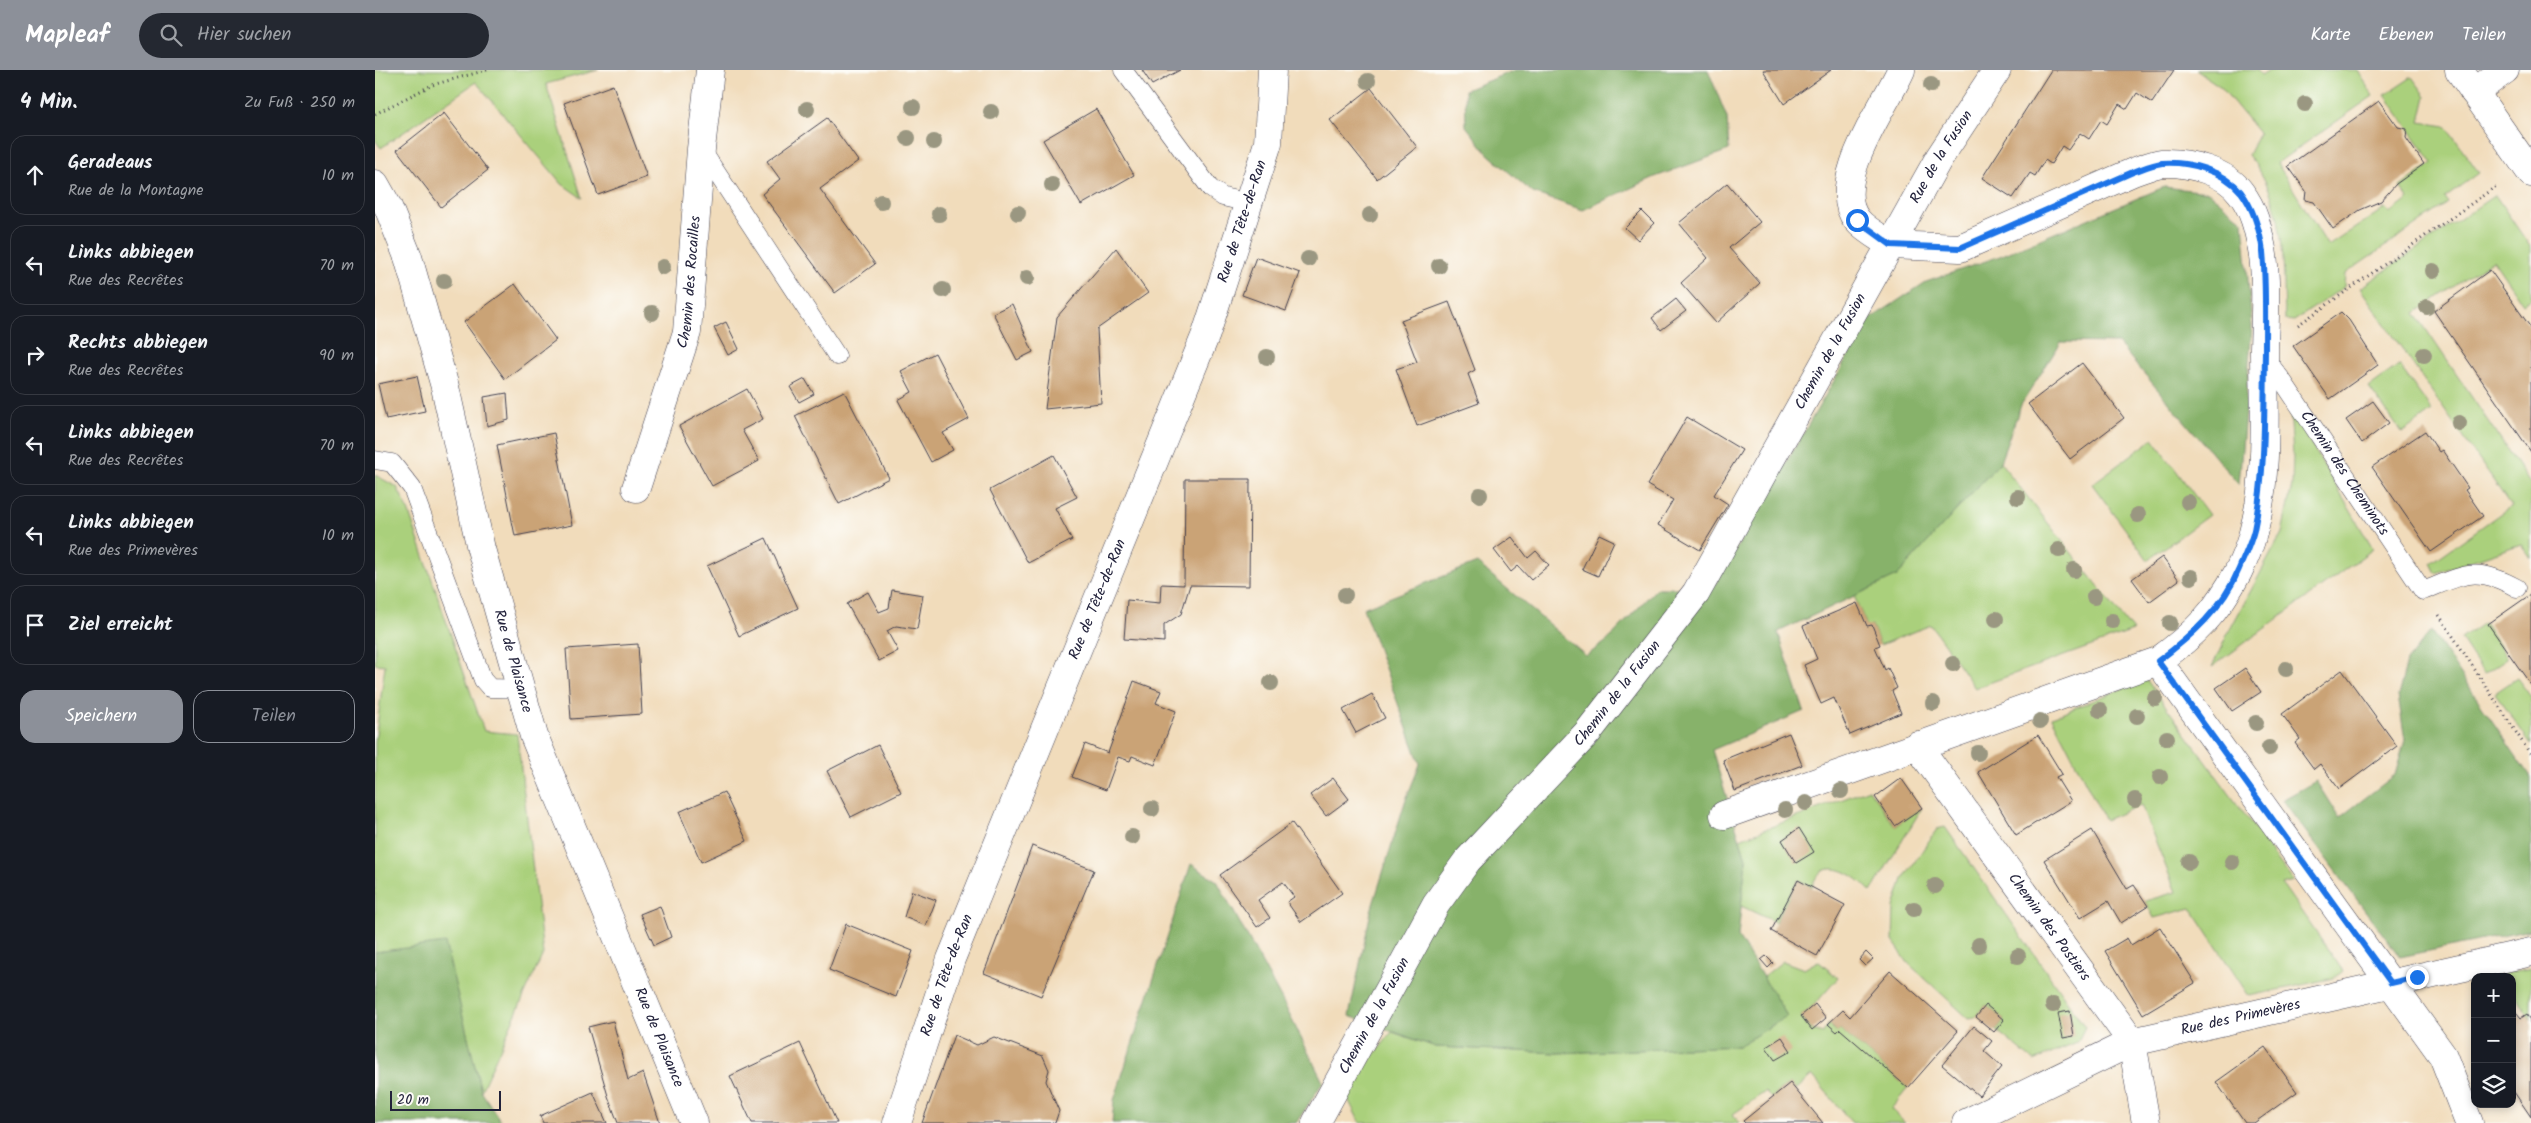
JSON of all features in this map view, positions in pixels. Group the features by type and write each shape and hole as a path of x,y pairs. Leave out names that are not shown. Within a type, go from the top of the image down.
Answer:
{"street":[{"name":"Chemin des Rocailles","path":"636,488 687,332 701,149 710,70"},
{"name":"Rue de Tête-de-Ran","path":"897,1123 951,959 1206,334 1268,143 1272,70"},
{"path":"1724,815 2158,661 2191,637 2215,609 2238,571 2253,532 2261,480 2265,358 2263,251 2254,213 2241,192 2225,178 2207,170 2182,164 2161,163 2133,172 1960,248 1891,245 1857,220 1851,206 1848,186 1861,147 1901,70"},
{"name":"Rue de la Fusion","path":"1891,245 1939,158 1997,70"},
{"path":"2459,70 2531,172"},
{"path":"2474,92 2505,70"},
{"name":"Rue de Plaisance","path":"375,184 388,207 413,276 445,387 481,549 534,736 694,1123"},
{"name":"Chemin de la Fusion","path":"1324,1120 1436,904 1467,861 1588,732 1696,593 1891,245"},
{"path":"2158,661 2443,1056 2469,1123"},
{"name":"Chemin des Postiers","path":"1917,745 2132,1042 2146,1123"},
{"name":"Rue des Primevères","path":"1965,1123 2132,1042 2531,952"}],"lane":[{"path":"1123,70 1210,188 1223,196 1249,203"},
{"path":"701,149 837,356"},
{"name":"Chemin des Cheminots","path":"2265,358 2282,380 2423,590"},
{"path":"375,460 392,463 412,488 483,680 490,688 521,689"},
{"path":"2423,590 2468,574 2501,579 2517,588"}],"path":[{"path":"375,114 432,84 487,70"},
{"path":"2313,315 2500,183"},
{"path":"2423,590 2531,754"}],"green space":[{"path":"375,70 598,70 546,84 582,198 562,184 476,82 381,148 375,140"},
{"path":"1515,70 1708,70 1727,118 1729,150 1655,177 1583,210 1533,193 1488,154 1466,126 1465,90"},
{"path":"2196,70 2257,70 2261,75 2269,70 2357,70 2373,96 2277,163 2328,246 2385,208 2389,214 2409,199 2400,187 2433,163 2385,95 2412,77 2426,96 2420,122 2446,126 2479,173 2445,198 2448,203 2345,274 2344,287 2294,321 2285,320 2283,255 2276,212 2270,192 2261,173 2248,155 2259,133 2221,87"},
{"path":"2164,187 2208,192 2243,221 2252,327 2239,485 2118,343 2061,342 2021,405 2000,462 1897,576 1778,632 1804,711 1712,750 1746,859 1738,937 1787,1016 1739,1046 1557,1053 1436,1047 1349,1016 1371,911 1405,802 1420,764 1363,608 1477,563 1586,656 1607,641 1657,588 1713,588 1870,319 1926,282 2000,256"},
{"path":"2495,195 2531,248 2531,299 2523,304 2493,260 2415,313 2531,485 2531,559 2521,544 2436,573 2431,563 2511,506 2360,288"},
{"path":"2399,365 2432,411 2402,433 2369,387"},
{"path":"2290,408 2373,549 2212,667 2228,633 2282,533 2292,485 2293,456"},
{"path":"2153,439 2209,515 2148,560 2092,484"},
{"path":"2000,462 2133,631 1975,688 1931,625 1880,645 1872,625 1867,626 1854,596 1897,576"},
{"path":"375,475 397,487 407,507 484,731 517,734 543,954 481,1091 445,944 375,952 375,742 385,665 375,664"},
{"path":"2484,623 2507,658 2484,674 2461,639"},
{"path":"2431,631 2531,778 2531,930 2400,957 2282,800 2316,781 2339,818 2395,775 2405,740 2398,696 2407,661"},
{"path":"2517,678 2531,697 2531,744 2495,693"},
{"path":"2146,679 2293,881 2282,884 2343,971 2334,978 2249,996 2191,908 2154,918 2145,901 2176,892 2141,805 2105,820 2052,717"},
{"path":"1869,789 1895,826 1922,808 1871,892 1857,879 1840,870 1831,869 1823,871 1817,877 1812,887 1798,880 1775,922 1741,906 1746,859 1740,839"},
{"path":"1945,827 2085,1027 2077,1043 2034,1061 1996,1030 2004,1020 1986,1005 1976,1017 1968,1018 1908,963 1893,941 1894,907 1903,879 1937,829"},
{"path":"1191,864 1217,881 1282,1000 1323,1082 1296,1123 1112,1123 1114,1100"},
{"path":"445,943 481,1091 502,1123 375,1123 375,952"},
{"path":"1783,961 1804,969 1818,961 1838,978 1815,1004 1801,1016 1812,1030 1823,1033 1828,1024 1836,1032 1840,1029 1908,1088 1891,1109 1905,1123 1852,1123 1812,1075 1796,1090 1790,1083 1771,1098 1765,1092 1733,1114 1739,1123 1360,1123 1348,1099 1350,1086 1392,1032 1436,1047 1557,1053 1739,1046 1787,1016 1763,977"},
{"path":"2531,968 2531,1020 2516,997 2516,973 2507,973"}],"building":[{"path":"1142,70 1180,70 1152,85"},
{"path":"1763,70 1831,70 1784,104"},
{"path":"2051,70 2174,70 2152,103 2137,93 2127,109 2119,104 2107,124 2101,120 2089,139 2080,133 2068,150 2062,146 2051,164 2045,160 2035,176 2030,173 2013,198 1982,178"},
{"path":"613,85 647,177 598,195 564,103"},
{"path":"1371,88 1417,147 1377,179 1330,120"},
{"path":"2379,101 2398,127 2407,129 2406,138 2424,164 2396,184 2381,201 2360,210 2333,229 2314,202 2305,200 2306,191 2288,166"},
{"path":"1096,109 1134,175 1081,205 1043,140"},
{"path":"444,113 488,170 441,207 397,150"},
{"path":"827,118 858,161 820,189 875,264 835,293 762,194 780,179 767,161"},
{"path":"1727,183 1760,222 1729,248 1760,283 1716,323 1681,283 1708,258 1679,223"},
{"path":"1642,211 1654,223 1638,240 1625,228"},
{"path":"1116,248 1148,293 1097,329 1101,403 1045,409 1057,317"},
{"path":"1256,257 1300,273 1286,311 1242,295"},
{"path":"2490,270 2531,328 2531,452 2434,311"},
{"path":"515,284 556,340 505,379 464,322"},
{"path":"1676,299 1686,311 1661,330 1652,318"},
{"path":"1449,302 1475,370 1468,374 1479,403 1417,426 1396,369 1417,362 1401,320"},
{"path":"1012,304 1033,352 1017,360 993,313"},
{"path":"2341,312 2349,320 2378,365 2330,399 2293,346"},
{"path":"726,322 739,349 728,355 714,328"},
{"path":"935,353 969,419 943,433 953,450 931,462 898,400 912,392 901,371"},
{"path":"2082,363 2124,418 2070,459 2028,404"},
{"path":"417,376 425,411 386,419 378,384"},
{"path":"805,379 814,394 799,402 790,387"},
{"path":"747,389 763,419 742,430 759,461 712,486 679,426"},
{"path":"844,391 889,478 839,504 795,416"},
{"path":"507,393 509,420 487,426 484,397"},
{"path":"2373,401 2389,423 2362,443 2346,420"},
{"path":"1687,417 1742,450 1714,495 1728,504 1700,550 1658,525 1673,500 1647,485"},
{"path":"2425,431 2439,452 2442,450 2468,488 2465,490 2483,516 2431,552 2372,467"},
{"path":"554,433 572,525 515,536 497,445"},
{"path":"1054,455 1077,497 1055,508 1072,540 1028,563 990,490"},
{"path":"1185,479 1250,479 1249,586 1190,585 1181,614 1164,625 1164,642 1124,639 1127,600 1160,603 1161,584 1184,585"},
{"path":"1599,534 1614,541 1598,576 1582,569"},
{"path":"1512,537 1528,558 1536,551 1549,565 1531,580 1518,566 1511,572 1494,550"},
{"path":"766,538 798,608 739,636 707,566"},
{"path":"2162,557 2179,580 2149,602 2132,579"},
{"path":"892,590 923,595 917,629 896,626 887,631 898,651 879,661 847,604 868,592 879,612 889,608"},
{"path":"2531,594 2531,685 2488,624"},
{"path":"1857,603 1867,626 1872,625 1880,645 1875,647 1885,670 1888,668 1897,688 1892,691 1901,713 1850,735 1834,698 1821,704 1804,665 1817,659 1803,626"},
{"path":"638,644 642,714 571,719 566,649"},
{"path":"2245,668 2261,692 2232,711 2216,688"},
{"path":"2342,670 2397,746 2339,789 2320,764 2314,769 2295,743 2300,739 2282,714"},
{"path":"1134,681 1161,691 1156,703 1176,711 1155,765 1132,756 1130,761 1118,757 1106,790 1072,777 1085,744 1108,753"},
{"path":"1372,694 1385,718 1356,733 1343,710"},
{"path":"1789,733 1802,765 1735,791 1723,760"},
{"path":"2038,735 2062,774 2056,777 2071,801 2016,835 1978,772"},
{"path":"878,745 901,792 851,817 827,771"},
{"path":"1333,778 1349,799 1326,816 1310,795"},
{"path":"1901,778 1922,808 1895,826 1875,797"},
{"path":"724,792 747,841 701,862 679,812"},
{"path":"1292,823 1342,893 1301,922 1287,902 1294,897 1283,882 1258,900 1270,918 1257,927 1220,875"},
{"path":"1799,828 1814,852 1796,863 1782,840"},
{"path":"2092,830 2127,889 2134,885 2148,906 2121,923 2108,901 2080,918 2044,860"},
{"path":"1032,846 1094,870 1041,996 984,973"},
{"path":"1798,880 1845,905 1817,956 1771,931"},
{"path":"912,891 936,900 926,926 904,917"},
{"path":"660,906 671,937 654,945 640,914"},
{"path":"846,924 913,951 896,997 829,970"},
{"path":"2160,927 2195,983 2143,1014 2105,951 2127,938 2131,945"},
{"path":"1866,952 1873,959 1865,966 1859,960"},
{"path":"1766,956 1773,963 1768,968 1761,960"},
{"path":"1890,971 1958,1031 1908,1088 1840,1029 1837,1032 1828,1024 1843,1010 1850,1017"},
{"path":"1815,1004 1826,1018 1812,1030 1801,1016"},
{"path":"1986,1005 2004,1020 1994,1032 1976,1017"},
{"path":"2070,1011 2074,1036 2063,1038 2058,1013"},
{"path":"2516,1012 2521,1018 2527,1014 2531,1020 2531,1117 2516,1095"},
{"path":"613,1021 628,1080 643,1073 660,1123 618,1123 588,1027"},
{"path":"1974,1026 1992,1041 1984,1051 2002,1067 1979,1096 1942,1065"},
{"path":"954,1035 977,1045 994,1037 1043,1056 1049,1070 1046,1081 1059,1111 1055,1123 922,1123"},
{"path":"1782,1037 1791,1051 1775,1060 1766,1047"},
{"path":"800,1043 837,1123 752,1123 730,1076"},
{"path":"2265,1047 2297,1092 2254,1123 2245,1123 2216,1082"},
{"path":"1790,1083 1823,1123 1745,1123 1743,1121"},
{"path":"593,1092 607,1123 543,1123 540,1116"}],"route":[{"path":"1857,220 1891,245 1960,248 2133,172 2161,163 2182,164 2207,170 2225,178 2241,192 2254,213 2263,251 2264,411 2261,480 2253,532 2238,571 2215,609 2191,637 2158,661 2391,983 2417,977"}]}
